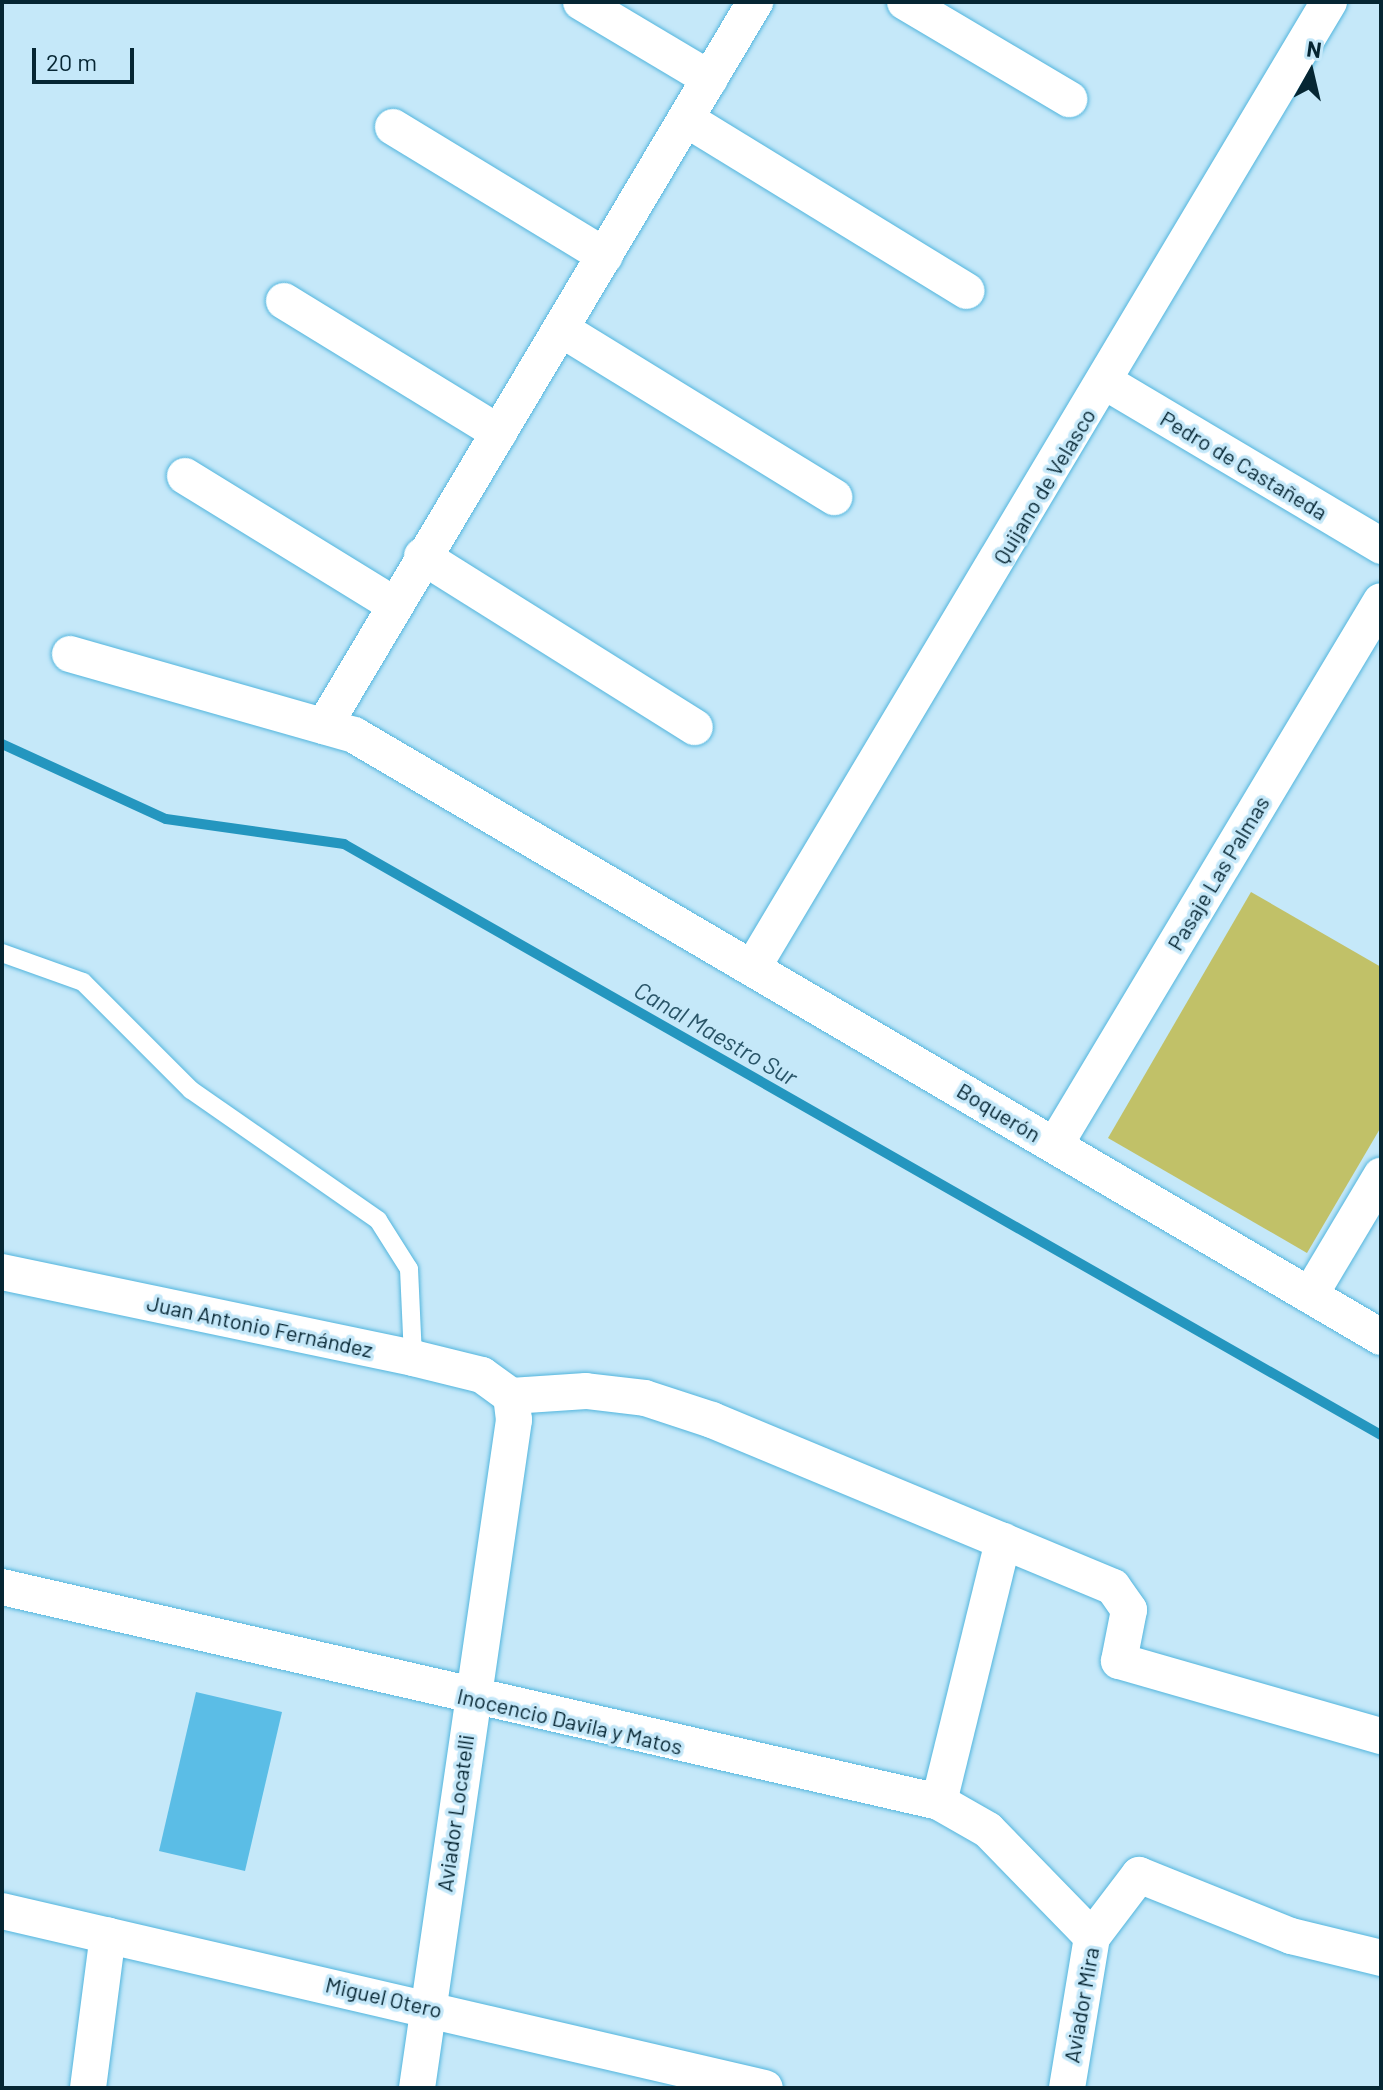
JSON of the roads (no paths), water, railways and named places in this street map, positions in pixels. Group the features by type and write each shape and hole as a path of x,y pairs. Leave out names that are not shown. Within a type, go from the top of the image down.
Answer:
{"street":[{"path":"581,2 710,79"},
{"path":"324,726 393,604 499,433 755,2"},
{"path":"905,2 1069,99"},
{"name":"Quijano de Velasco","path":"753,967 1107,383 1329,2"},
{"path":"686,119 967,291"},
{"path":"393,127 605,256"},
{"path":"284,301 499,433"},
{"path":"561,329 834,497"},
{"name":"Pedro de Castañeda","path":"1107,383 1381,546"},
{"path":"185,476 393,604"},
{"path":"422,556 695,727"},
{"name":"Pasaje Las Palmas","path":"1055,1145 1381,601"},
{"name":"Boquerón","path":"70,654 354,735 617,886 1381,1337"},
{"path":"1310,1295 1381,1176"},
{"name":"Juan Antonio Fernández","path":"2,1272 413,1358 482,1375 511,1396"},
{"path":"511,1396 586,1391 679,1407 1113,1587 1129,1610 1119,1661 1381,1736"},
{"name":"Aviador Locatelli","path":"417,2088 470,1699 514,1420 511,1396"},
{"path":"939,1802 1003,1541"},
{"name":"Inocencio Davila y Matos","path":"2,1587 470,1699 939,1802 988,1830 1092,1937"},
{"name":"Aviador Mira","path":"1067,2088 1092,1937 1127,1884 1139,1875 1154,1877 1291,1936 1381,1958"},
{"name":"Miguel Otero","path":"2,1911 428,2006 765,2088"},
{"path":"88,2088 108,1935"}],"lane":[{"path":"2,953 83,982 191,1090 378,1220 409,1269 413,1358"}],"waterway":[{"name":"Canal Maestro Sur","path":"2,744 166,819 344,844 1381,1435"}]}
